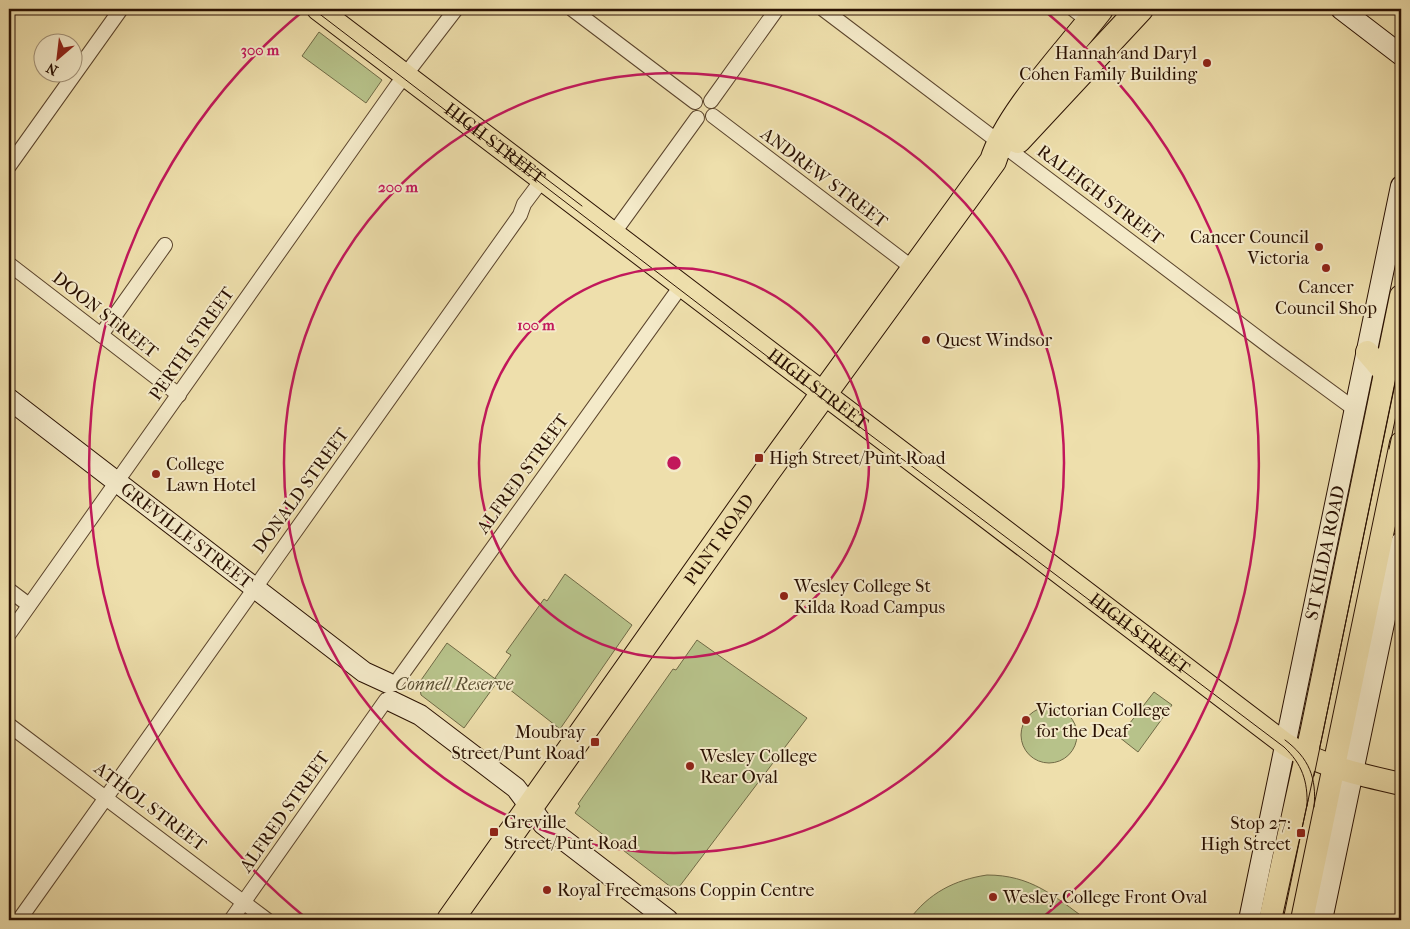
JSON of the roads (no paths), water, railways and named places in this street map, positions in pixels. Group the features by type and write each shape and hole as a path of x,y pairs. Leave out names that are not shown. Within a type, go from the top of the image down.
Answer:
{"highway":[{"name":"PUNT ROAD","path":"1000,151 1140,9"},
{"name":"PUNT ROAD","path":"450,920 823,394 1000,151 1088,13"}],"main road":[{"name":"HIGH STREET","path":"318,9 1285,744 1328,765 1401,784"},
{"path":"1341,9 1401,55"},
{"name":"ST KILDA ROAD","path":"1249,920 1401,186"},
{"name":"ST KILDA ROAD","path":"1302,920 1328,765 1385,373 1401,296"},
{"path":"1367,352 1385,373"},
{"name":"GREVILLE STREET","path":"9,399 516,788 543,824 668,920"},
{"name":"ST KILDA ROAD","path":"1322,920 1328,765 1401,443"},
{"name":"ST KILDA ROAD","path":"1270,920 1328,765 1401,542"}],"street":[{"path":"9,166 121,9"},
{"name":"PERTH STREET","path":"9,634 406,76 456,9"},
{"path":"572,9 695,102"},
{"path":"711,100 777,9"},
{"name":"RALEIGH STREET","path":"823,9 1000,151 1338,398 1355,407"},
{"path":"704,98 711,100 714,106 712,116 704,121 697,118 692,109 695,102 704,98"},
{"name":"ANDREW STREET","path":"712,116 914,269"},
{"path":"613,234 697,118"},
{"name":"DONALD STREET","path":"19,920 520,215 524,204 542,180"},
{"path":"101,335 165,245"},
{"name":"DOON STREET","path":"9,264 179,395"},
{"name":"ALFRED STREET","path":"231,920 390,692 682,286"},
{"path":"9,590 29,606"},
{"name":"ATHOL STREET","path":"9,725 268,920"}],"tram line":[{"path":"313,9 836,409 1284,747 1295,760 1303,774 1307,806"},
{"path":"507,149 582,206"},
{"path":"1314,776 1401,355"},
{"path":"1389,449 1401,392"},
{"path":"1285,740 1300,754 1310,769 1314,787 1314,807"},
{"path":"1283,920 1308,800"}],"place":[{"name":"Hannah and Daryl Cohen Family Building","path":"1207,63"},
{"name":"Cancer Council Victoria","path":"1319,247"},
{"name":"Cancer Council Shop","path":"1326,268"},
{"name":"Quest Windsor","path":"926,340"},
{"name":"High Street/Punt Road","path":"759,458"},
{"name":"College Lawn Hotel","path":"156,474"},
{"name":"Wesley College St Kilda Road Campus","path":"784,596"},
{"name":"Victorian College for the Deaf","path":"1026,720"},
{"name":"Moubray Street/Punt Road","path":"595,742"},
{"name":"Wesley College Rear Oval","path":"690,766"},
{"name":"Greville Street/Punt Road","path":"494,832"},
{"name":"Stop 27: High Street","path":"1301,833"},
{"name":"Royal Freemasons Coppin Centre","path":"547,890"},
{"name":"Wesley College Front Oval","path":"993,897"}],"park label":[{"name":"Connell Reserve","path":"454,684"}]}
